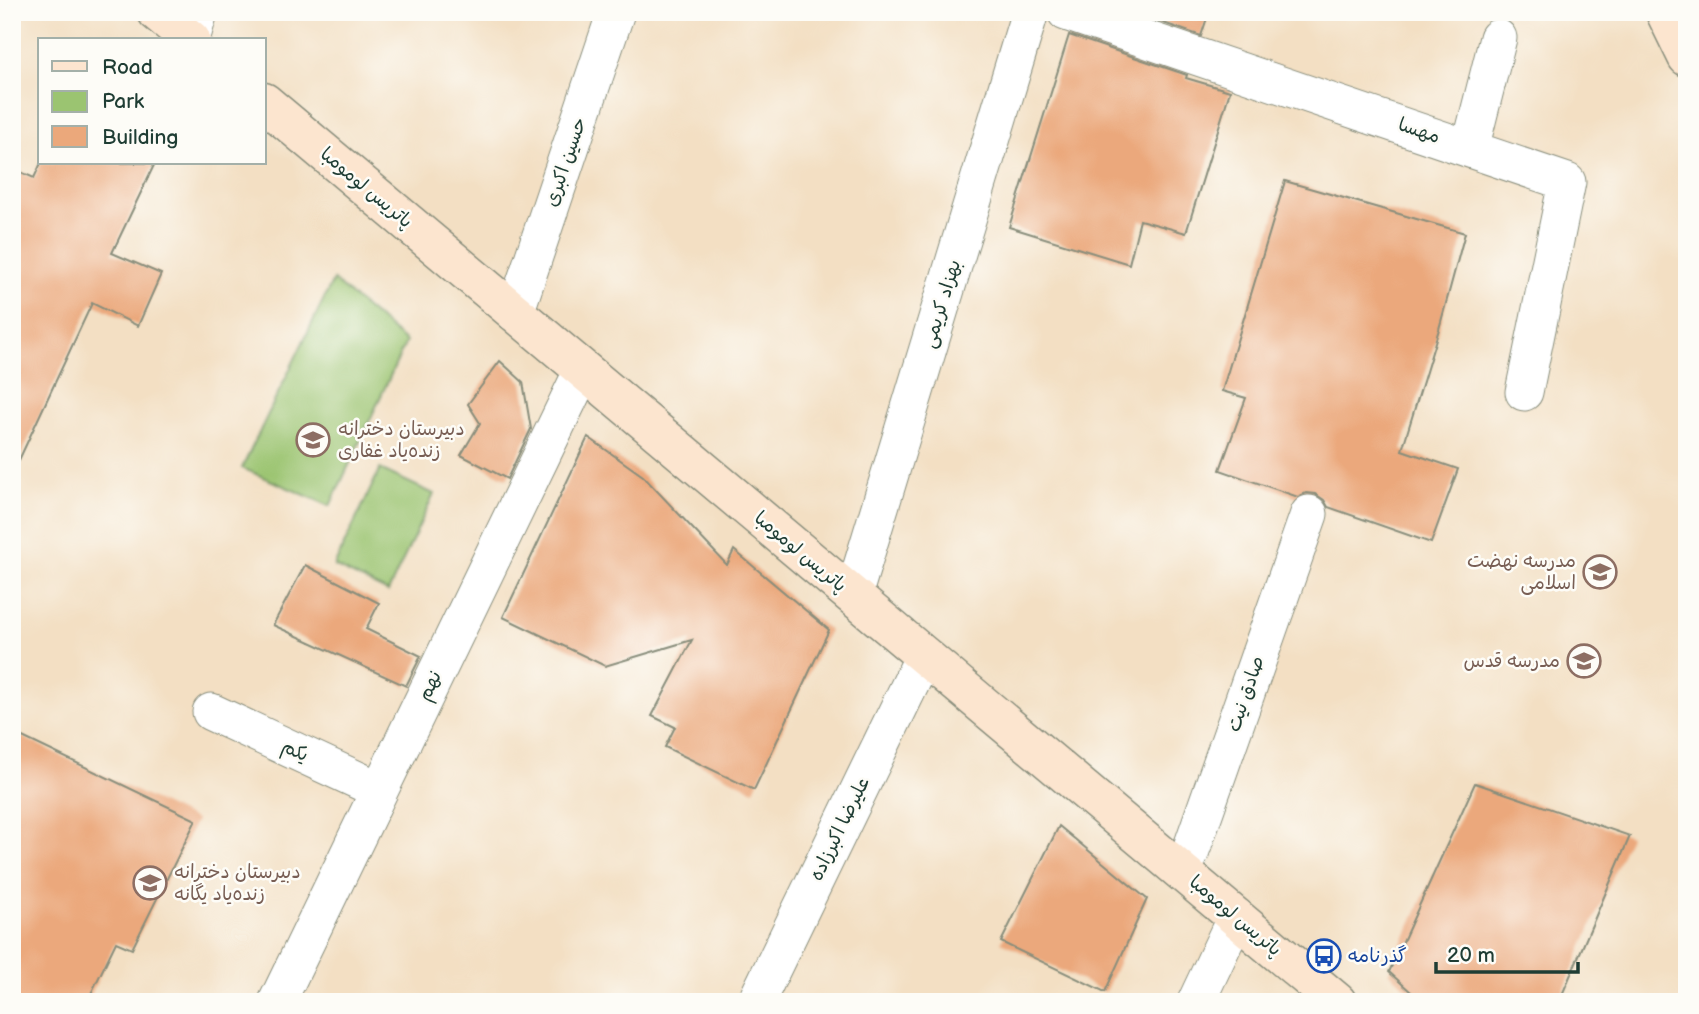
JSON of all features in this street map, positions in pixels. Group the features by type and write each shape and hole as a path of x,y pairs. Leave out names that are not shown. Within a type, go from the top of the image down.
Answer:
{"main road":[{"path":"158,12 189,38"},
{"path":"1672,15 1687,57"},
{"name":"پاتریس لومومبا","path":"266,104 1337,1002"}],"street":[{"path":"192,38 199,12"},
{"name":"حسین اکبری","path":"515,313 617,12"},
{"name":"بهزاد کریمی","path":"853,596 1030,12"},
{"name":"مهسا","path":"1066,12 1567,182 1524,392"},
{"path":"1470,149 1498,38"},
{"name":"نهم","path":"277,1002 583,370"},
{"name":"صادق نیت","path":"1183,873 1309,514"},
{"name":"علیرضا اکبرزاده","path":"756,1002 924,656"},
{"name":"یکم","path":"211,712 379,790"},
{"path":"1196,1002 1236,917"}],"green space":[{"path":"333,280 406,342 330,506 242,468"},
{"path":"380,469 434,494 388,592 334,566"}],"building":[{"path":"1132,12 1209,12 1201,36"},
{"path":"1069,35 1187,75 1186,78 1230,91 1186,233 1140,220 1129,264 1009,227"},
{"path":"41,164 155,164 112,253 161,274 138,326 92,303 12,475 12,168 34,178"},
{"path":"1285,181 1465,233 1402,450 1458,469 1431,543 1328,507 1324,500 1315,494 1306,493 1298,497 1220,470 1246,398 1222,391"},
{"path":"500,361 523,382 531,429 507,479 461,455 480,423 468,404"},
{"path":"588,437 643,476 727,565 734,550 829,630 754,790 665,747 675,727 652,716 692,640 605,666 503,617"},
{"path":"305,565 379,603 366,629 421,656 406,686 273,625"},
{"path":"12,732 196,820 132,949 116,942 87,1002 12,1002"},
{"path":"1475,783 1630,836 1559,1002 1422,1002 1389,972"},
{"path":"1059,826 1147,899 1105,992 1001,942"}],"place":[{"name":"دبیرستان دخترانه زنده‌یاد غفاری","path":"313,440"},
{"name":"مدرسه نهضت اسلامی","path":"1600,572"},
{"name":"مدرسه قدس","path":"1584,661"},
{"name":"دبیرستان دخترانه زنده‌یاد یگانه","path":"150,883"},
{"name":"گذرنامه","path":"1324,956"}]}
